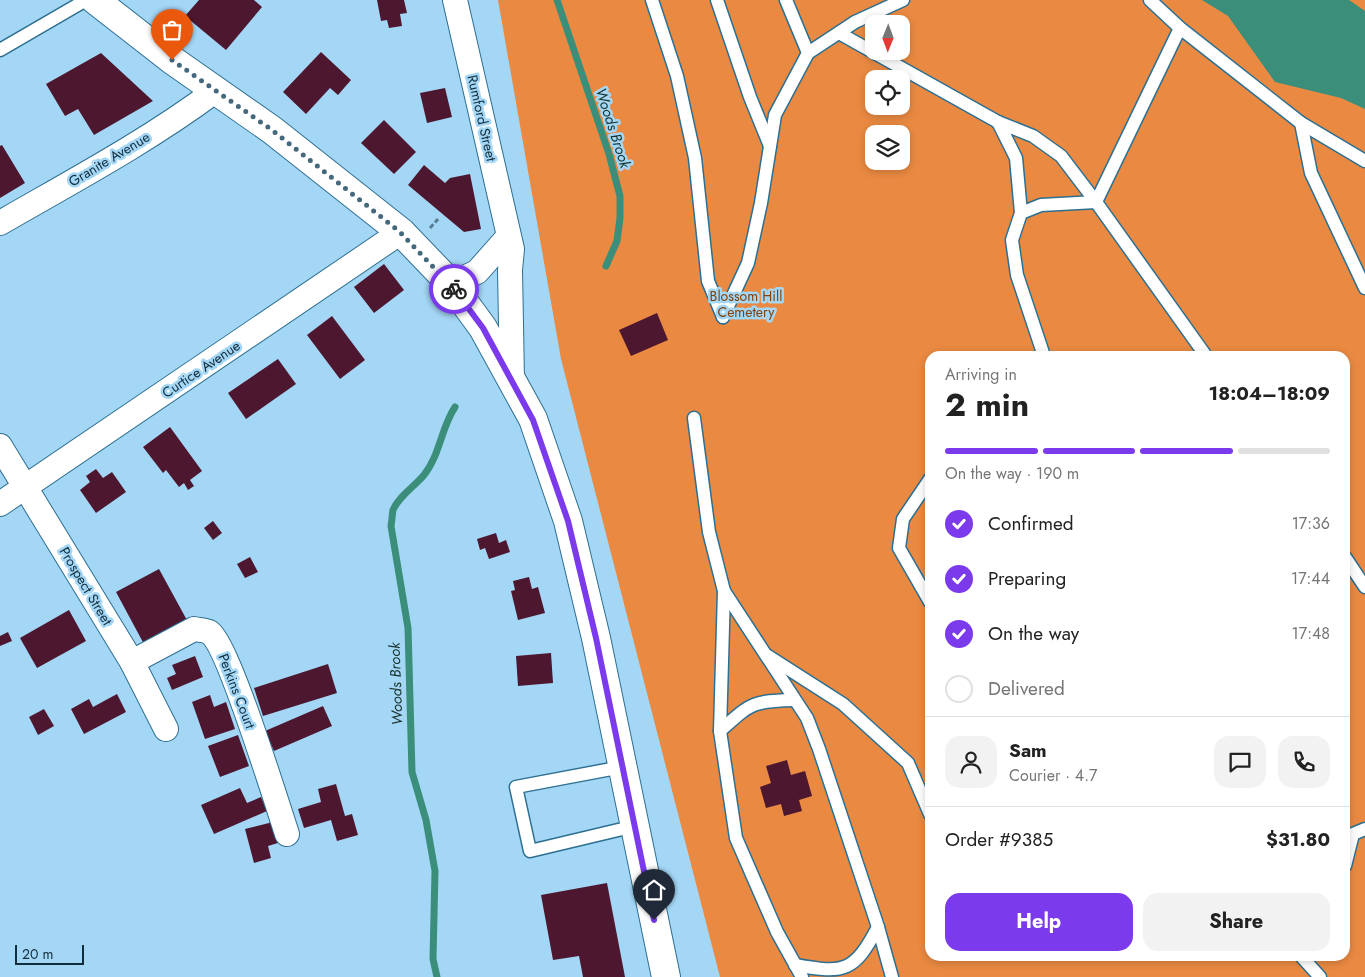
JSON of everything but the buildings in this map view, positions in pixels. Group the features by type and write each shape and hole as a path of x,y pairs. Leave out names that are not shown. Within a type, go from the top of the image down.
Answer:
{"main road":[{"path":"95,0 172,60 272,130 400,232 451,284 483,328 533,420 568,521 596,638 666,977"}],"street":[{"name":"Rumford Street","path":"455,0 512,249 510,270 512,380"},
{"name":"Granite Avenue","path":"0,223 120,153 188,111 215,91"},
{"name":"Curtice Avenue","path":"0,504 400,232"},
{"path":"451,284 477,272 508,237"},
{"name":"Prospect Street","path":"0,446 132,662 166,729"},
{"name":"Perkins Court","path":"132,662 194,629 209,632 219,644 232,675 288,834"}],"lane":[{"path":"0,50 86,0"},
{"path":"652,0 677,76 695,158 708,281 723,317 748,264 761,203 776,115 808,53 855,22 903,0"},
{"path":"717,0 750,96 770,146"},
{"path":"786,0 808,53"},
{"path":"1150,0 1180,28 1301,123 1365,161"},
{"path":"1096,202 1180,28"},
{"path":"839,33 998,122 1033,136 1061,156 1202,351"},
{"path":"998,122 1016,158 1021,213 1012,240 1017,275 1042,351"},
{"path":"1301,123 1311,174 1365,288"},
{"path":"1021,213 1041,205 1096,202"},
{"path":"694,418 709,532 724,591 720,732 736,838 777,932 802,977"},
{"path":"925,486 903,519 899,548 925,593"},
{"path":"1350,564 1365,587"},
{"path":"724,591 806,718 820,749 878,927 892,977"},
{"path":"764,653 843,704 908,763 925,802"},
{"path":"720,732 746,707 765,700 794,700"},
{"path":"622,767 516,787 530,851 635,826"},
{"path":"1350,830 1365,829"},
{"path":"795,965 825,970 852,964 866,949 878,927"},
{"path":"1306,961 1320,977"}],"green space":[{"name":"Blossom Hill Cemetery","path":"498,0 1365,0 1365,977 720,977 561,359"}],"shaded area":[{"path":"1202,0 1349,0 1365,11 1365,109 1341,98 1275,82 1228,16"}],"waterway":[{"name":"Woods Brook","path":"557,0 609,154 620,196 617,241 606,266"},
{"name":"Woods Brook","path":"437,977 433,959 435,871 426,820 412,772 408,628 391,526 393,510 396,505 424,475 434,459 446,424 455,407"}],"way so far":[{"path":"172,60 272,130 400,232 454,289"}],"route":[{"path":"454,289 483,328 533,420 568,521 596,638 654,920"}]}
